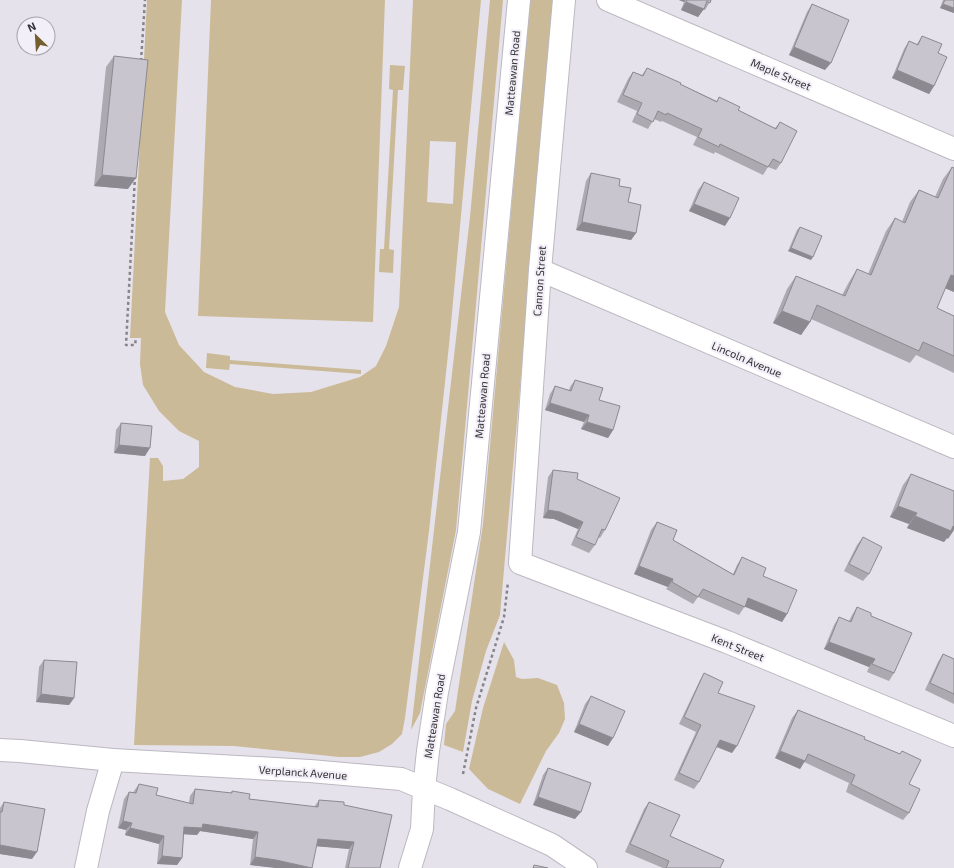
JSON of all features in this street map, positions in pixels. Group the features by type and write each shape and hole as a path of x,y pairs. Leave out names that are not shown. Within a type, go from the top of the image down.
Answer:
{"street":[{"name":"Matteawan Road","path":"410,868 422,829 428,751 437,692 469,532 519,0"},
{"name":"Cannon Street","path":"520,563 540,270 564,0"},
{"name":"Maple Street","path":"608,0 954,149"},
{"name":"Lincoln Avenue","path":"540,270 954,447"},
{"name":"Kent Street","path":"520,563 727,642 954,736"},
{"name":"Verplanck Avenue","path":"0,750 113,760 310,771 401,779 450,799 552,845 586,868"},
{"path":"86,868 98,811 113,760"}],"path":[{"path":"141,63 145,0"},
{"path":"136,172 126,344 135,345 136,338"}],"shaded area":[{"path":"147,0 182,0 165,312 179,345 204,372 235,387 273,394 311,392 360,377 376,366 386,346 399,307 413,0 481,0 449,345 429,531 405,718 402,734 392,744 379,752 360,757 339,757 234,746 134,745 150,458 158,458 163,466 163,481 183,479 199,467 199,441 179,431 159,411 143,385 140,364 141,338 130,338","holes":["430,141 456,142 453,204 427,202"]},
{"path":"211,0 385,0 373,322 198,316"},
{"path":"490,0 503,0 456,530 420,713 411,730 470,217"},
{"path":"530,0 554,0 500,615 486,651 472,701 463,752 444,745 446,724 455,711 483,524"},
{"path":"390,65 405,66 403,90 398,90 389,249 394,250 393,273 379,272 380,249 384,249 393,90 389,89"},
{"path":"207,353 230,356 230,360 361,370 361,374 230,364 229,370 206,368"},
{"path":"504,642 514,660 516,677 522,679 538,678 557,685 564,703 565,719 559,733 546,751 520,804 488,789 469,769 483,708"}],"building":[{"path":"687,0 711,0 710,3 707,1 704,9 686,2"},
{"path":"945,0 954,0 954,8 943,4"},
{"path":"812,4 849,20 831,63 794,47"},
{"path":"922,36 942,44 938,53 947,57 934,86 897,70 909,41 918,45"},
{"path":"114,56 148,60 136,178 102,175"},
{"path":"647,68 681,83 680,84 717,102 719,97 740,107 738,110 776,129 780,122 797,131 781,163 773,159 768,167 720,144 719,147 698,137 702,129 667,113 666,115 658,111 653,122 637,114 642,103 623,95 633,72 643,76"},
{"path":"952,167 954,168 954,276 951,275 937,308 954,316 954,356 923,342 919,351 817,305 810,322 782,311 796,276 845,296 857,269 871,275 895,218 905,223 919,190 938,198"},
{"path":"591,173 620,179 619,186 631,188 628,202 641,205 636,233 582,222"},
{"path":"704,182 739,198 730,218 694,204"},
{"path":"800,227 822,236 813,257 791,248"},
{"path":"575,380 603,388 599,400 620,406 613,430 587,422 589,415 550,403 555,386 571,391"},
{"path":"121,423 152,426 150,448 119,445"},
{"path":"553,470 578,473 577,479 620,498 605,530 602,529 595,545 576,537 583,522 560,512 548,510"},
{"path":"911,474 954,491 954,527 953,526 951,531 915,516 917,513 898,506"},
{"path":"657,522 677,530 673,540 734,575 742,557 766,568 763,576 797,590 787,614 748,598 745,607 703,589 698,597 672,582 673,579 639,566"},
{"path":"863,537 882,547 869,574 849,564"},
{"path":"857,607 871,613 871,616 912,633 894,673 872,664 875,659 829,642 839,617 851,622"},
{"path":"943,654 954,659 954,694 930,683"},
{"path":"44,660 77,662 74,698 41,694"},
{"path":"704,673 723,682 718,693 755,706 737,746 720,740 699,782 679,773 701,725 684,717"},
{"path":"591,696 625,711 613,738 579,724"},
{"path":"798,710 865,737 864,739 900,754 902,751 921,760 909,784 920,789 909,813 851,784 855,775 808,754 805,761 780,751"},
{"path":"548,768 591,783 581,812 538,797"},
{"path":"139,784 158,788 156,795 193,804 195,789 232,793 232,791 250,794 249,799 318,807 319,800 344,802 344,805 392,815 380,868 348,868 354,842 318,839 312,868 255,857 258,832 203,824 202,828 184,827 182,858 162,856 164,836 130,828 132,823 123,821 129,792 136,793"},
{"path":"4,802 45,809 37,852 0,845 0,812 2,812"},
{"path":"649,802 680,815 670,836 724,860 720,868 666,868 669,861 630,844"},
{"path":"534,865 548,868 533,868"}]}
